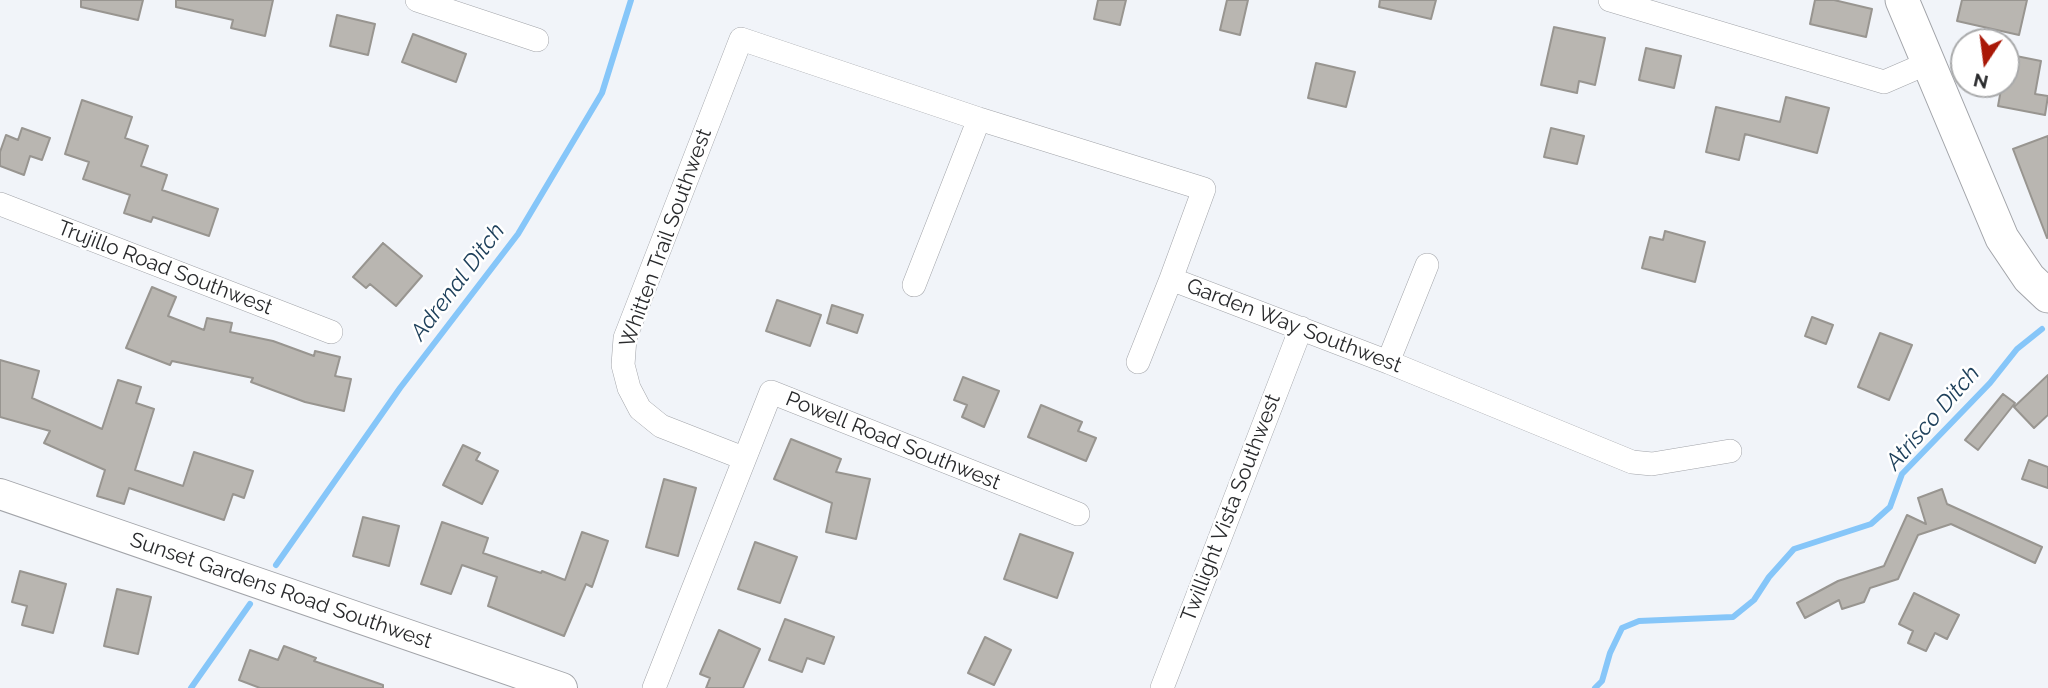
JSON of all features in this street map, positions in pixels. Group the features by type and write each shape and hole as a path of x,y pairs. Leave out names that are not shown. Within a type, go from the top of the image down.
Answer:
{"main road":[{"path":"1902,0 2002,238 2039,287"}],"street":[{"path":"417,0 537,40"},
{"path":"1610,0 1884,82 1928,63"},
{"name":"Garden Way Southwest","path":"741,39 979,119 1204,189 1171,279 1388,362 1632,462 1652,464 1730,451"},
{"name":"Whitten Trail Southwest","path":"741,39 625,338 623,365 629,388 640,409 661,426 743,458"},
{"path":"914,285 979,119"},
{"name":"Trujillo Road Southwest","path":"0,204 331,332"},
{"path":"1388,362 1427,265"},
{"path":"1138,362 1171,279"},
{"name":"Twillight Vista Southwest","path":"1162,688 1301,328"},
{"name":"Powell Road Southwest","path":"654,688 771,392 1077,514"},
{"name":"Sunset Gardens Road Southwest","path":"0,494 562,688"}],"building":[{"path":"81,0 143,0 138,20 81,7"},
{"path":"176,0 273,0 265,36 231,28 233,20 176,7"},
{"path":"1098,0 1126,0 1120,25 1094,19"},
{"path":"1227,0 1248,0 1240,35 1220,30"},
{"path":"1380,0 1436,0 1431,19 1379,7"},
{"path":"1815,0 1834,0 1872,9 1866,37 1810,24"},
{"path":"1962,0 2027,0 2020,31 2020,28 1988,28 1957,21"},
{"path":"337,15 375,24 368,55 330,46"},
{"path":"1554,27 1605,38 1595,85 1579,81 1577,93 1541,85"},
{"path":"413,34 466,54 456,82 402,62"},
{"path":"1646,48 1681,56 1674,88 1639,80"},
{"path":"2020,57 2041,61 2035,94 2048,96 2045,115 1998,106 1999,98 2020,98"},
{"path":"1316,63 1355,72 1346,107 1308,98"},
{"path":"1786,97 1829,108 1817,153 1745,134 1739,160 1706,152 1716,107 1780,122"},
{"path":"82,100 132,117 125,138 148,146 141,166 167,175 162,190 218,209 209,236 153,217 151,222 124,213 130,195 83,179 89,162 65,154"},
{"path":"22,128 50,138 42,160 30,156 24,175 0,166 0,152 6,135 18,140"},
{"path":"1551,128 1584,136 1577,164 1544,157"},
{"path":"2048,136 2048,237 2047,238 2013,149"},
{"path":"1665,231 1705,242 1695,282 1642,268 1650,237 1663,240"},
{"path":"383,243 422,276 396,306 370,284 366,288 353,277"},
{"path":"152,287 176,297 168,316 204,330 207,318 232,323 230,332 273,341 314,356 315,351 340,357 335,376 351,379 344,411 305,402 251,382 253,378 172,361 170,365 126,348"},
{"path":"777,300 821,315 810,346 766,331"},
{"path":"832,305 863,315 857,333 827,323"},
{"path":"1812,317 1833,325 1826,344 1805,336"},
{"path":"1880,333 1912,345 1889,400 1858,387"},
{"path":"0,360 39,371 32,398 102,429 118,380 141,387 136,403 154,409 135,470 183,486 194,452 253,471 244,498 233,494 224,520 129,488 124,504 97,496 105,470 44,443 50,431 0,417"},
{"path":"2048,375 2048,415 2034,428 2014,407"},
{"path":"963,377 999,391 984,427 962,417 967,405 954,400"},
{"path":"2003,394 2015,403 1978,450 1965,440"},
{"path":"1041,405 1082,422 1078,431 1096,438 1086,461 1028,437"},
{"path":"791,439 841,459 836,472 870,479 856,539 826,532 832,503 774,479"},
{"path":"463,445 480,453 476,460 498,471 482,504 443,485"},
{"path":"2029,460 2048,467 2048,488 2022,479"},
{"path":"664,479 696,488 678,556 646,547"},
{"path":"1942,489 1947,504 2042,547 2035,563 1951,524 1918,535 1898,579 1870,588 1864,602 1842,609 1839,600 1805,618 1797,603 1838,581 1884,566 1907,515 1926,524 1918,498"},
{"path":"363,517 399,526 389,566 353,556"},
{"path":"442,522 488,538 483,553 565,580 582,532 608,541 592,587 586,584 564,636 488,606 497,577 462,565 451,594 421,584"},
{"path":"1020,534 1073,553 1057,598 1004,579"},
{"path":"755,542 797,557 780,603 738,589"},
{"path":"20,571 66,584 53,633 22,625 27,606 12,602"},
{"path":"117,589 151,597 138,654 104,646"},
{"path":"1914,593 1959,615 1947,639 1935,633 1926,651 1908,643 1913,631 1899,624"},
{"path":"785,619 834,637 824,664 807,658 802,672 769,660"},
{"path":"719,630 760,649 743,688 706,688 710,678 700,674"},
{"path":"985,637 1011,650 994,685 968,673"},
{"path":"284,646 316,658 314,661 383,685 383,688 260,688 239,680 250,650 278,660"}],"waterway":[{"name":"Adrenal Ditch","path":"276,565 400,388 518,234 602,93 631,0"},
{"name":"Atrisco Ditch","path":"1595,688 1602,681 1610,653 1622,628 1639,621 1733,617 1754,600 1769,577 1794,549 1871,524 1890,507 1902,474 1990,383 2017,349 2042,329"},
{"name":"Adrenal Ditch","path":"191,688 250,604"}]}
